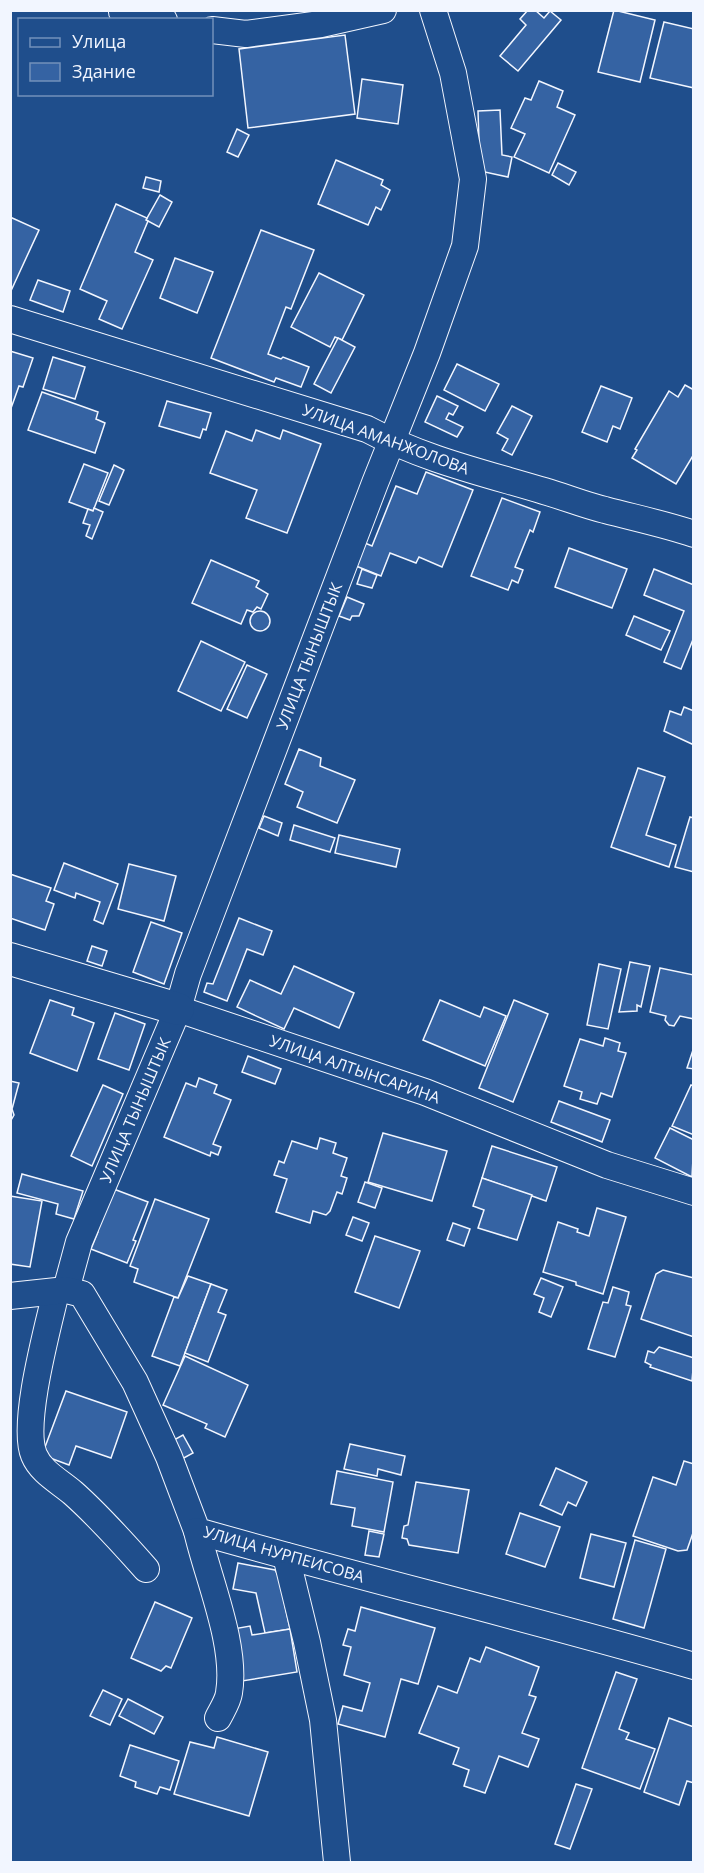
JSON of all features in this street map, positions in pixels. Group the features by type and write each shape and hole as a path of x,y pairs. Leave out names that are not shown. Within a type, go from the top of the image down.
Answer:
{"street":[{"path":"213,30 246,34 321,24 383,10"},
{"name":"УЛИЦА ТЫНЫШТЫК","path":"146,1569 90,1509 43,1469 34,1455 30,1437 34,1395 61,1291 79,1242 178,1009 188,974 427,353 465,246 473,179 453,73 433,10"},
{"path":"122,12 154,18"},
{"name":"УЛИЦА АМАНЖОЛОВА","path":"10,319 367,429 392,442 499,479 543,490 604,510 660,522 693,534"},
{"name":"УЛИЦА АЛТЫНСАРИНА","path":"10,960 178,1009 425,1092 607,1165 693,1192"},
{"path":"10,1296 61,1291"},
{"name":"УЛИЦА НУРПЕИСОВА","path":"61,1291 82,1294 135,1382 169,1457 197,1531 693,1666"},
{"path":"197,1531 222,1624 231,1673 229,1696 219,1718"},
{"path":"286,1556 323,1720 337,1863"}],"building":[{"path":"528,10 535,10 544,18 550,11 561,20 518,71 500,56 526,25 520,19"},
{"path":"614,10 655,20 640,82 598,72"},
{"path":"664,22 694,29 694,88 650,78"},
{"path":"345,35 355,114 248,128 239,49"},
{"path":"362,79 403,85 398,124 357,118"},
{"path":"539,81 563,91 557,107 575,115 549,173 514,157 525,134 511,128 525,98 531,100"},
{"path":"500,110 502,155 512,157 508,177 480,171 478,111"},
{"path":"237,129 249,135 238,157 227,152"},
{"path":"336,160 383,180 381,185 390,190 381,210 376,207 368,225 318,204"},
{"path":"558,163 576,172 569,185 552,175"},
{"path":"146,177 161,181 159,192 143,188"},
{"path":"160,195 172,202 159,227 146,220"},
{"path":"116,204 147,218 148,221 135,252 153,260 122,329 99,319 107,301 80,289"},
{"path":"10,217 39,230 10,293"},
{"path":"261,230 314,250 291,309 286,307 268,354 309,367 301,387 276,378 274,382 211,358"},
{"path":"175,258 213,272 197,313 160,298"},
{"path":"319,273 364,295 342,340 335,337 330,347 291,327"},
{"path":"38,280 70,291 63,312 30,300"},
{"path":"338,338 355,347 331,393 314,384"},
{"path":"10,351 33,358 23,387 19,386 10,411"},
{"path":"53,357 85,367 75,399 43,389"},
{"path":"457,364 499,384 485,411 444,390"},
{"path":"685,385 694,390 694,454 676,484 632,458 669,391 678,397"},
{"path":"601,386 632,398 620,429 613,426 607,442 582,432"},
{"path":"42,392 98,412 96,419 105,423 95,453 28,430"},
{"path":"437,396 458,406 453,415 449,413 446,419 463,427 457,437 425,422"},
{"path":"167,401 211,413 206,430 203,429 200,438 159,426"},
{"path":"512,406 532,416 512,455 502,450 508,439 497,433"},
{"path":"256,430 280,439 283,430 321,444 287,533 246,518 257,490 210,473 226,431 252,441"},
{"path":"84,464 108,473 93,511 69,502"},
{"path":"114,465 124,470 109,505 99,501"},
{"path":"426,472 473,490 442,567 419,557 416,563 390,553 381,576 356,566 365,543 372,546 396,486 417,494"},
{"path":"502,498 540,512 533,532 530,530 515,567 523,570 518,583 512,580 508,590 471,576"},
{"path":"94,508 103,512 92,539 86,536 90,525 83,523 88,509 93,511"},
{"path":"569,548 627,569 612,608 555,587"},
{"path":"211,560 259,581 256,587 268,594 261,609 257,607 253,612 247,610 241,624 192,603"},
{"path":"362,569 377,575 372,588 357,584"},
{"path":"654,569 694,585 694,637 681,669 664,662 684,611 644,595"},
{"path":"347,597 364,604 359,616 352,616 350,620 339,616"},
{"path":"256,611 264,611 270,617 270,625 264,631 256,631 250,625 250,617"},
{"path":"634,616 670,631 661,650 626,635"},
{"path":"201,641 245,662 221,711 178,691"},
{"path":"247,665 267,674 247,718 227,709"},
{"path":"684,707 694,711 694,745 664,731 670,711 681,715"},
{"path":"299,749 321,758 320,766 355,780 337,823 297,807 303,792 285,784"},
{"path":"638,768 665,777 646,835 676,845 669,867 611,847"},
{"path":"264,816 282,823 278,836 259,828"},
{"path":"690,817 694,818 694,872 675,867"},
{"path":"294,825 335,838 330,852 290,840"},
{"path":"339,835 400,849 396,867 335,853"},
{"path":"64,863 118,884 103,924 94,920 100,902 76,893 75,898 54,890"},
{"path":"129,864 176,876 164,921 118,909"},
{"path":"10,874 51,888 46,901 54,904 45,930 10,918"},
{"path":"239,918 272,931 263,955 247,949 227,1001 204,992 207,983 213,984"},
{"path":"151,922 182,933 164,984 133,972"},
{"path":"92,946 107,951 102,966 87,961"},
{"path":"630,962 650,966 641,1007 637,1005 637,1011 619,1012"},
{"path":"599,964 621,969 608,1029 587,1025"},
{"path":"294,966 354,993 339,1028 294,1008 284,1029 237,1007 250,980 281,994"},
{"path":"660,968 694,975 694,1019 680,1016 674,1026 669,1025 665,1020 666,1016 650,1012"},
{"path":"50,1000 74,1008 72,1015 94,1023 77,1071 30,1053"},
{"path":"440,1000 480,1017 484,1007 506,1016 485,1066 423,1040"},
{"path":"514,1000 548,1014 513,1102 479,1088"},
{"path":"115,1013 145,1024 129,1070 98,1059"},
{"path":"605,1038 620,1043 618,1051 626,1053 612,1097 601,1093 597,1104 580,1099 582,1092 564,1086 580,1039 603,1046"},
{"path":"694,1047 694,1069 687,1068"},
{"path":"248,1056 281,1069 275,1084 242,1072"},
{"path":"199,1078 217,1085 214,1093 231,1100 213,1144 221,1147 218,1155 211,1152 210,1156 164,1137 186,1083 196,1087"},
{"path":"10,1081 19,1083 12,1109 14,1115 10,1122"},
{"path":"103,1085 123,1094 92,1166 71,1156"},
{"path":"691,1085 694,1086 694,1135 672,1126"},
{"path":"559,1101 610,1120 602,1142 551,1122"},
{"path":"670,1128 694,1140 692,1177 655,1158"},
{"path":"383,1133 447,1151 432,1201 368,1182"},
{"path":"320,1138 336,1143 333,1153 347,1158 341,1176 347,1178 342,1194 337,1192 330,1211 326,1215 313,1211 310,1223 276,1212 287,1179 274,1175 279,1161 284,1163 292,1141 317,1149"},
{"path":"492,1146 557,1167 546,1201 482,1178"},
{"path":"22,1174 83,1191 74,1219 56,1214 58,1204 17,1193"},
{"path":"482,1178 532,1195 517,1240 478,1228 484,1210 473,1206"},
{"path":"365,1182 382,1188 375,1208 358,1202"},
{"path":"111,1188 148,1202 133,1240 136,1241 127,1263 91,1249 98,1232 94,1231"},
{"path":"10,1196 42,1201 30,1267 10,1264"},
{"path":"155,1199 209,1219 178,1298 134,1282 138,1269 130,1266"},
{"path":"597,1208 626,1217 603,1294 576,1285 576,1282 543,1272 558,1222 578,1229 577,1232 589,1236"},
{"path":"353,1217 369,1223 362,1241 346,1235"},
{"path":"453,1223 470,1229 464,1246 447,1240"},
{"path":"375,1236 420,1251 399,1308 355,1292"},
{"path":"663,1270 694,1278 694,1337 641,1319 656,1274"},
{"path":"188,1276 211,1284 180,1366 152,1356 174,1297 178,1298"},
{"path":"541,1278 563,1287 551,1317 539,1312 544,1298 534,1294"},
{"path":"211,1284 227,1290 218,1312 226,1315 208,1362 185,1353"},
{"path":"613,1287 629,1292 626,1305 631,1306 615,1357 588,1349 603,1302 608,1303"},
{"path":"659,1347 694,1358 692,1381 650,1367 651,1365 645,1362 648,1351 654,1353"},
{"path":"185,1356 248,1385 225,1437 205,1428 207,1424 163,1405"},
{"path":"66,1391 127,1412 111,1458 76,1446 69,1465 42,1455"},
{"path":"183,1435 193,1453 182,1459 172,1441"},
{"path":"350,1444 405,1456 401,1475 378,1469 377,1476 344,1469"},
{"path":"684,1461 694,1464 694,1530 687,1550 678,1551 633,1536 653,1477 676,1485"},
{"path":"556,1468 587,1482 576,1506 568,1502 562,1515 540,1505"},
{"path":"337,1471 393,1482 384,1532 352,1526 355,1508 331,1504"},
{"path":"416,1482 469,1490 458,1553 409,1545 407,1539 402,1538 404,1526 408,1525"},
{"path":"520,1513 560,1527 545,1567 506,1554"},
{"path":"369,1531 384,1534 379,1557 365,1555"},
{"path":"591,1534 626,1543 614,1587 580,1578"},
{"path":"635,1540 666,1549 644,1628 613,1619"},
{"path":"238,1563 275,1570 279,1577 290,1629 265,1633 256,1593 233,1589"},
{"path":"155,1602 192,1618 171,1668 166,1666 161,1671 131,1658"},
{"path":"361,1607 435,1628 418,1684 401,1679 385,1737 338,1724 343,1706 362,1711 370,1683 344,1675 351,1647 343,1645 348,1629 355,1631"},
{"path":"250,1626 252,1635 290,1629 297,1672 242,1681 233,1629"},
{"path":"486,1647 539,1667 529,1695 536,1697 522,1733 539,1739 528,1767 499,1756 485,1793 464,1786 469,1770 453,1764 459,1748 419,1733 438,1686 457,1693 470,1658 480,1662"},
{"path":"616,1672 637,1679 619,1729 629,1733 626,1739 655,1749 640,1789 582,1768"},
{"path":"103,1690 122,1699 110,1725 90,1716"},
{"path":"128,1699 163,1717 154,1734 119,1716"},
{"path":"669,1718 694,1727 694,1783 687,1781 679,1805 644,1792"},
{"path":"217,1737 268,1752 249,1816 174,1794 190,1742 214,1748"},
{"path":"130,1745 179,1761 170,1790 160,1787 157,1794 135,1787 136,1782 120,1776"},
{"path":"576,1784 592,1789 570,1849 555,1844"}]}
